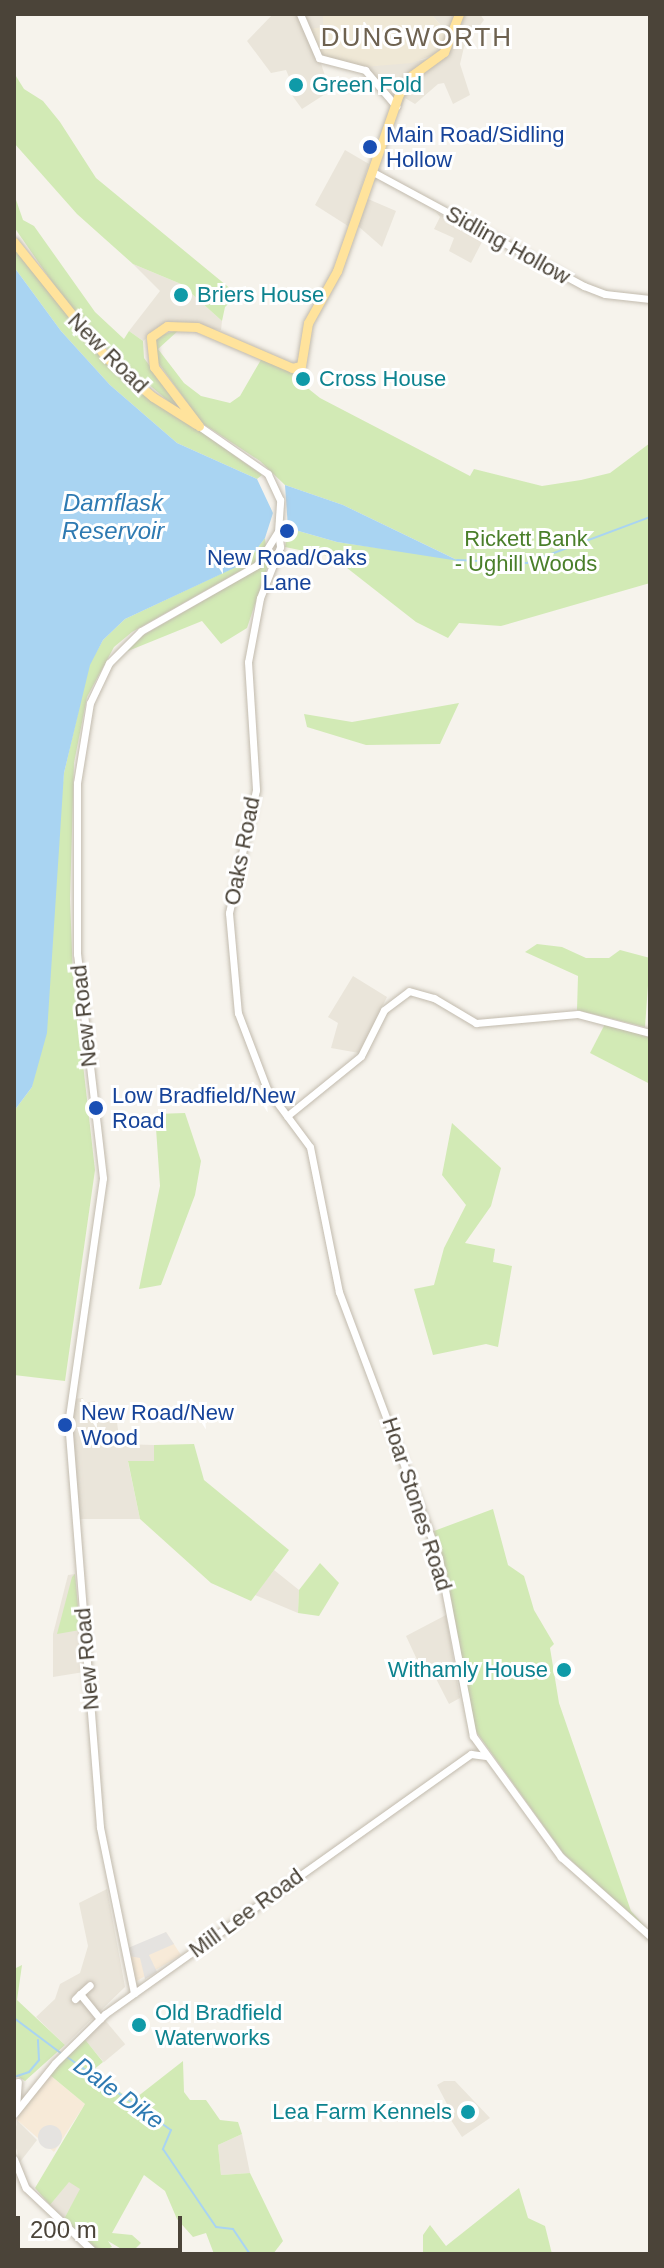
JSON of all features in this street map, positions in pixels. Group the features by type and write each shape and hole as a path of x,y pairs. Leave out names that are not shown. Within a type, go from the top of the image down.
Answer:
{"main road":[{"path":"199,426 154,367 151,337 167,326 197,327 292,368 301,366 308,323 337,271 396,106 409,78 449,45 459,14"},
{"name":"New Road","path":"14,242 107,358 153,397 199,426"}],"street":[{"path":"300,14 319,58 365,70 396,106"},
{"name":"Sidling Hollow","path":"373,172 584,286 605,294 650,299"},
{"name":"New Road","path":"134,1993 100,1827 68,1424 103,1178 77,954 77,783 90,703 109,663 141,631 257,565 278,532 280,500 268,474 199,426"},
{"name":"Oaks Road","path":"278,532 280,547 250,636 247,686 256,790 229,913 238,1013 260,1074 287,1116"},
{"path":"287,1116 361,1056 384,1010 409,991 434,998 476,1023 578,1014 650,1033"},
{"name":"Hoar Stones Road","path":"287,1116 310,1147 339,1292 439,1558 474,1740 561,1857 650,1936"},
{"path":"474,1740 471,1754 486,1756"},
{"name":"Mill Lee Road","path":"15,2111 65,2052 100,2019 471,1754"},
{"path":"90,1985 77,1996 100,2019"},
{"path":"15,2111 16,2080 34,2087"},
{"path":"14,2160 18,2181 96,2254"}],"shaded area":[{"path":"273,14 323,14 323,27 310,30 330,91 302,109 286,87 292,84 286,70 271,73 247,41"},
{"path":"323,14 431,14 450,36 438,53 412,63 364,67 330,62 318,53 310,29 323,27"},
{"path":"431,14 480,14 484,20 464,47 460,64 470,95 453,104 444,83 438,84 415,104 405,98 401,110 364,67 429,59 450,36"},
{"path":"345,150 369,164 348,226 315,205"},
{"path":"368,199 396,211 382,247 358,226"},
{"path":"436,212 484,238 471,263 449,251 454,238 434,229 440,217"},
{"path":"133,264 181,284 222,321 221,330 165,323 143,341 129,331 160,291"},
{"path":"353,976 387,997 359,1053 331,1048 338,1023 328,1017"},
{"path":"83,1398 84,1403 95,1401 96,1412 115,1408 120,1444 154,1445 154,1461 128,1462 140,1519 79,1519 70,1421 72,1399"},
{"path":"274,1570 299,1590 298,1613 255,1595"},
{"path":"75,1574 84,1672 53,1677 53,1634 68,1575"},
{"path":"446,1615 460,1698 449,1704 428,1663 420,1666 406,1636"},
{"path":"107,1889 125,1987 65,2045 36,2017 55,1999 60,1984 80,1973 88,1946 79,1903"},
{"path":"166,1932 181,1955 135,1982 129,1956"},
{"path":"166,1932 174,1944 149,1955 157,1972 145,1979 140,1958 129,1956 128,1948"},
{"path":"104,2019 125,2044 104,2062 83,2037"},
{"path":"50,2075 85,2104 54,2152 17,2120 25,2102"},
{"path":"455,2081 490,2118 462,2137 443,2108 447,2104 437,2085"},
{"path":"17,2120 37,2140 20,2162 14,2141"},
{"path":"50,2125 59,2128 62,2137 59,2146 50,2149 41,2146 38,2137 41,2128"},
{"path":"242,2134 250,2173 221,2175 218,2145"},
{"path":"69,2181 81,2189 64,2219 50,2205"}],"green space":[{"path":"14,73 24,89 43,101 60,122 96,178 238,295 225,307 222,321 181,284 133,264 77,214 14,143"},
{"path":"14,194 23,220 34,226 95,312 124,339 129,331 143,341 144,358 186,416 108,350 75,315 14,227"},
{"path":"14,247 115,371 262,475 257,479 177,443 110,385 61,331 14,267"},
{"name":"Rickett Bank - Ughill Woods","path":"180,329 158,349 184,383 201,396 230,403 240,396 262,358 296,373 295,378 320,398 470,476 474,469 542,486 581,480 610,473 650,443 650,583 501,626 459,623 448,638 416,622 333,557 285,547 288,528 337,542 455,559 343,505 285,485 260,461 202,423 155,358 156,337"},
{"path":"265,538 266,547 254,563 132,632 114,647 87,697 74,763 70,899 73,976 95,1170 65,1381 14,1375 14,1111 32,1087 64,773 89,665 103,640 125,619 246,562"},
{"path":"271,556 247,628 221,644 202,621 123,653 142,636 260,568"},
{"path":"459,703 440,744 366,745 307,727 304,714 352,722"},
{"path":"537,944 562,947 586,958 609,958 620,950 650,958 645,1027 577,1010 578,976 525,952"},
{"path":"606,1022 650,1038 650,1084 590,1053"},
{"path":"185,1113 201,1161 195,1195 161,1285 139,1289 160,1186 155,1114"},
{"path":"452,1123 501,1168 491,1206 465,1243 495,1249 493,1262 512,1266 498,1347 486,1344 433,1355 414,1289 434,1285 444,1248 466,1205 442,1175"},
{"path":"194,1444 204,1480 289,1550 251,1601 211,1583 140,1519 128,1461 154,1461 154,1445"},
{"path":"493,1509 508,1565 524,1576 534,1610 554,1644 550,1648 559,1703 631,1911 650,1932 563,1853 475,1730 434,1531"},
{"path":"320,1563 339,1583 319,1616 298,1613 299,1590"},
{"path":"75,1574 80,1630 57,1634 72,1577"},
{"path":"22,1965 17,2000 65,2045 25,2081 14,2074 14,1969"},
{"path":"83,2037 103,2062 92,2071 128,2098 137,2097 183,2061 184,2092 190,2100 206,2100 220,2120 238,2122 242,2134 218,2145 221,2175 250,2173 283,2241 273,2254 214,2254 206,2233 193,2237 177,2219 165,2191 144,2175 112,2233 132,2235 141,2243 130,2254 108,2241 112,2247 100,2252 64,2219 80,2189 69,2182 50,2205 35,2188 85,2104 50,2075"},
{"path":"519,2188 528,2218 545,2226 552,2254 423,2254 423,2235 430,2225 446,2246"}],"water":[{"name":"Damflask Reservoir","path":"14,267 61,331 110,385 177,443 257,479 273,513 265,538 247,562 125,619 103,640 90,665 64,773 47,1033 32,1087 14,1111"},
{"path":"285,485 343,505 459,561 337,542 288,528"}],"waterway":[{"path":"457,560 527,563 650,517"},
{"name":"Dale Dike","path":"14,2018 62,2054"},
{"path":"14,2077 29,2072 39,2060 38,2040"},
{"name":"Dale Dike","path":"67,2057 171,2130 163,2149 216,2227 233,2229 250,2254"}],"place":[{"name":"Green Fold","path":"296,85"},
{"name":"Main Road/Sidling Hollow","path":"370,147"},
{"name":"Briers House","path":"181,295"},
{"name":"Cross House","path":"303,379"},
{"name":"New Road/Oaks Lane","path":"287,531"},
{"name":"Low Bradfield/New Road","path":"96,1108"},
{"name":"New Road/New Wood","path":"65,1425"},
{"name":"Withamly House","path":"564,1670"},
{"name":"Old Bradfield Waterworks","path":"139,2025"},
{"name":"Lea Farm Kennels","path":"468,2112"}],"district":[{"name":"DUNGWORTH","path":"417,38"}]}
